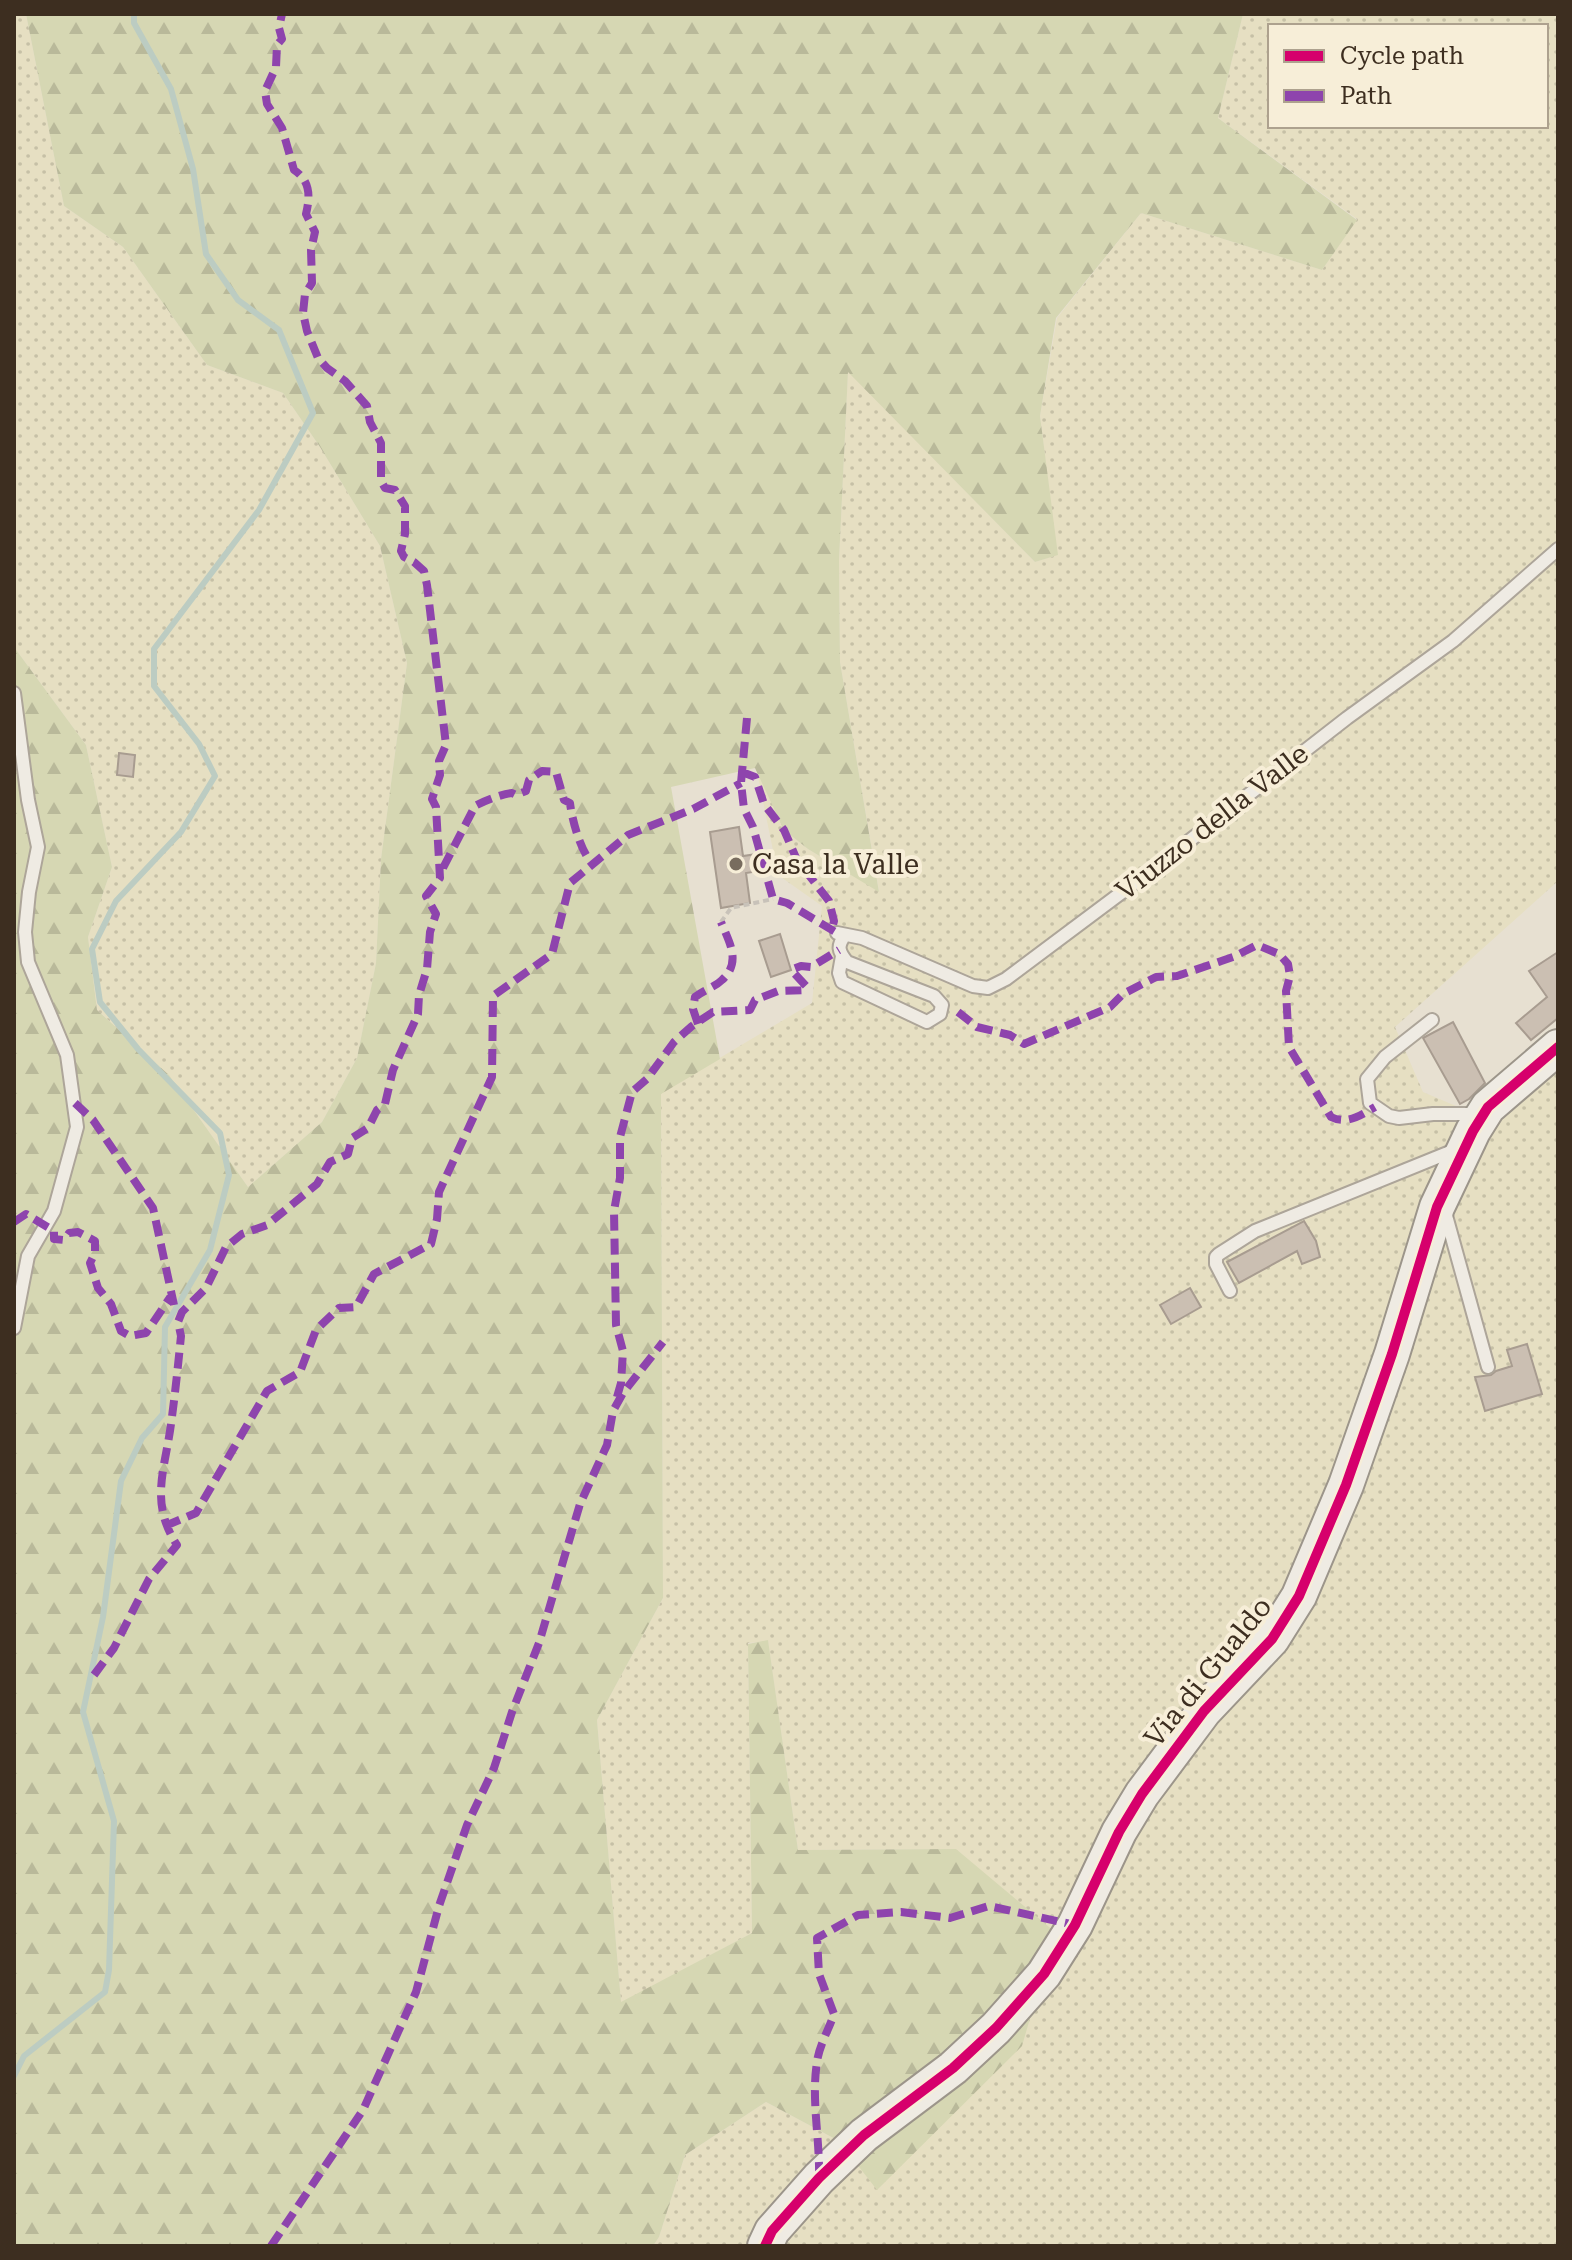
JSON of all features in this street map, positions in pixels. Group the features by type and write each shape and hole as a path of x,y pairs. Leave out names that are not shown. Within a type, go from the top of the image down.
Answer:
{"street":[{"name":"Via di Gualdo","path":"765,2246 772,2231 819,2178 864,2135 953,2068 996,2028 1044,1974 1075,1925 1119,1832 1142,1794 1204,1711 1272,1639 1299,1596 1346,1485 1392,1354 1441,1198 1465,1146 1488,1107 1558,1047"}],"lane":[{"name":"Viuzzo della Valle","path":"842,956 839,944 841,934 862,938 973,986 988,988 1006,979 1347,718 1453,641 1558,549"},
{"path":"14,693 28,800 38,847 20,912 28,962 67,1055 77,1127 54,1211 28,1256 14,1328"},
{"path":"842,956 847,962 934,996 942,1005 940,1014 927,1022 842,982 839,978 842,956"},
{"path":"1432,1020 1385,1057 1367,1079 1370,1103 1389,1116 1399,1118 1433,1114 1484,1115"},
{"path":"1230,1291 1216,1264 1216,1257 1255,1231 1465,1146"},
{"path":"1441,1198 1488,1367"}],"path":[{"path":"721,922 731,908 773,899"}],"shaded area":[{"path":"14,14 26,14 64,206 123,247 207,365 283,393 380,546 407,663 381,859 376,963 357,1058 322,1122 248,1187 169,1075 97,1010 88,937 112,867 86,745 14,647"},
{"path":"1243,14 1558,14 1558,881 1395,1027 1423,1092 1496,1123 1558,1068 1558,2246 653,2246 659,2237 685,2155 766,2102 839,2141 878,2189 956,1849 798,1850 768,1641 748,1643 752,1933 621,2003 597,1720 663,1598 661,1093 812,1003 822,906 778,875 756,767 784,830 808,849 879,891 840,662 839,561 848,371 1035,562 1057,555 1040,416 1057,318 1141,213 1322,270 1357,219 1218,118"}],"green space":[{"path":"26,14 1243,14 1218,118 1357,220 1322,270 1141,213 1056,318 1040,416 1058,555 1035,562 848,372 839,561 840,662 879,892 808,849 784,830 755,768 671,787 720,1059 661,1094 663,1598 597,1720 621,2002 752,1933 748,1644 768,1640 798,1850 956,1849 1055,1932 1022,2046 877,2190 839,2141 766,2102 685,2155 659,2237 653,2246 14,2246 14,647 86,745 112,867 88,937 97,1010 169,1075 248,1187 322,1122 357,1058 376,963 381,859 407,663 380,546 283,393 207,365 123,247 64,206"}],"building":[{"path":"119,753 135,755 133,777 117,775"},
{"name":"Casa la Valle","path":"739,827 743,856 757,854 759,871 746,873 750,903 721,908 710,832"},
{"path":"780,934 791,970 771,977 759,941"},
{"path":"1558,952 1558,1018 1531,1040 1516,1023 1547,997 1529,971"},
{"path":"1453,1022 1485,1083 1460,1104 1423,1038"},
{"path":"1304,1221 1316,1241 1320,1257 1302,1264 1297,1251 1239,1283 1227,1262"},
{"path":"1190,1288 1201,1307 1171,1324 1160,1305"},
{"path":"1527,1344 1542,1394 1485,1411 1475,1377 1491,1375 1512,1366 1507,1350"}],"waterway":[{"path":"14,2076 24,2056 105,1992 109,1970 114,1821 83,1712 103,1617 121,1481 142,1438 163,1414 165,1327 210,1250 229,1175 220,1133 138,1049 100,1002 92,949 116,901 181,832 215,776 199,744 154,686 154,649 259,510 313,413 279,330 238,300 206,254 193,169 171,89 134,23 134,14"}],"marked path":[{"path":"94,1675 114,1648 149,1579 177,1545 163,1514 161,1486 180,1347 178,1322 182,1312 206,1288 226,1247 242,1234 267,1225 317,1184 330,1162 348,1154 352,1138 368,1128 377,1110 385,1104 393,1070 418,1014 430,932 436,914 426,896 440,878 436,807 432,799 440,775 439,761 446,745 427,585 424,571 404,557 401,551 405,534 405,506 395,490 385,488 381,481 381,443 370,422 367,406 345,381 318,358 307,331 303,313 305,294 312,283 311,250 315,232 306,214 308,190 304,179 294,170 282,128 267,104 265,91 276,67 277,45 282,39 279,28 282,14"},
{"path":"747,718 741,783 744,809 753,827 773,899 787,903 837,933"},
{"path":"443,868 475,806 503,795 526,791 529,780 542,771 556,772 564,800 570,803 581,844 593,864"},
{"path":"742,772 755,777 764,804 784,830 797,860 829,901 834,921 832,929"},
{"path":"165,1526 196,1513 267,1391 300,1372 316,1330 339,1308 356,1307 374,1274 431,1244 439,1192 492,1077 493,996 552,954 570,883 628,835 693,809 741,783"},
{"path":"698,1024 693,1009 695,997 719,982 728,973 733,959 721,922"},
{"path":"958,1012 977,1027 1010,1035 1024,1044 1110,1007 1123,994 1156,977 1177,976 1233,957 1257,945 1279,954 1288,964 1289,1047 1331,1117 1348,1119 1375,1107"},
{"path":"617,1397 623,1351 616,1325 614,1211 620,1178 620,1137 632,1092 647,1079 674,1042 692,1026 713,1012 750,1010 755,1000 778,991 805,990 806,986 793,969 811,967 839,950"},
{"path":"75,1103 93,1120 153,1208 174,1305"},
{"path":"14,1222 26,1214 54,1231 54,1239 64,1240 69,1233 78,1232 95,1241 95,1253 90,1263 98,1288 111,1304 121,1331 130,1336 146,1333 171,1296"},
{"path":"271,2246 363,2110 416,1992 439,1906 467,1825 494,1768 539,1643 580,1504 607,1445 613,1411 623,1393 663,1342"},
{"path":"819,2178 815,2076 820,2050 834,2014 819,1974 817,1938 858,1915 901,1912 950,1918 989,1906 1075,1925"}],"cycle path":[{"path":"765,2246 772,2231 819,2178 864,2135 953,2068 996,2028 1044,1974 1075,1925 1119,1832 1142,1794 1204,1711 1272,1639 1299,1596 1346,1485 1392,1354 1437,1207 1473,1131 1488,1107 1558,1047"}],"place":[{"name":"Casa la Valle","path":"736,864"}]}
